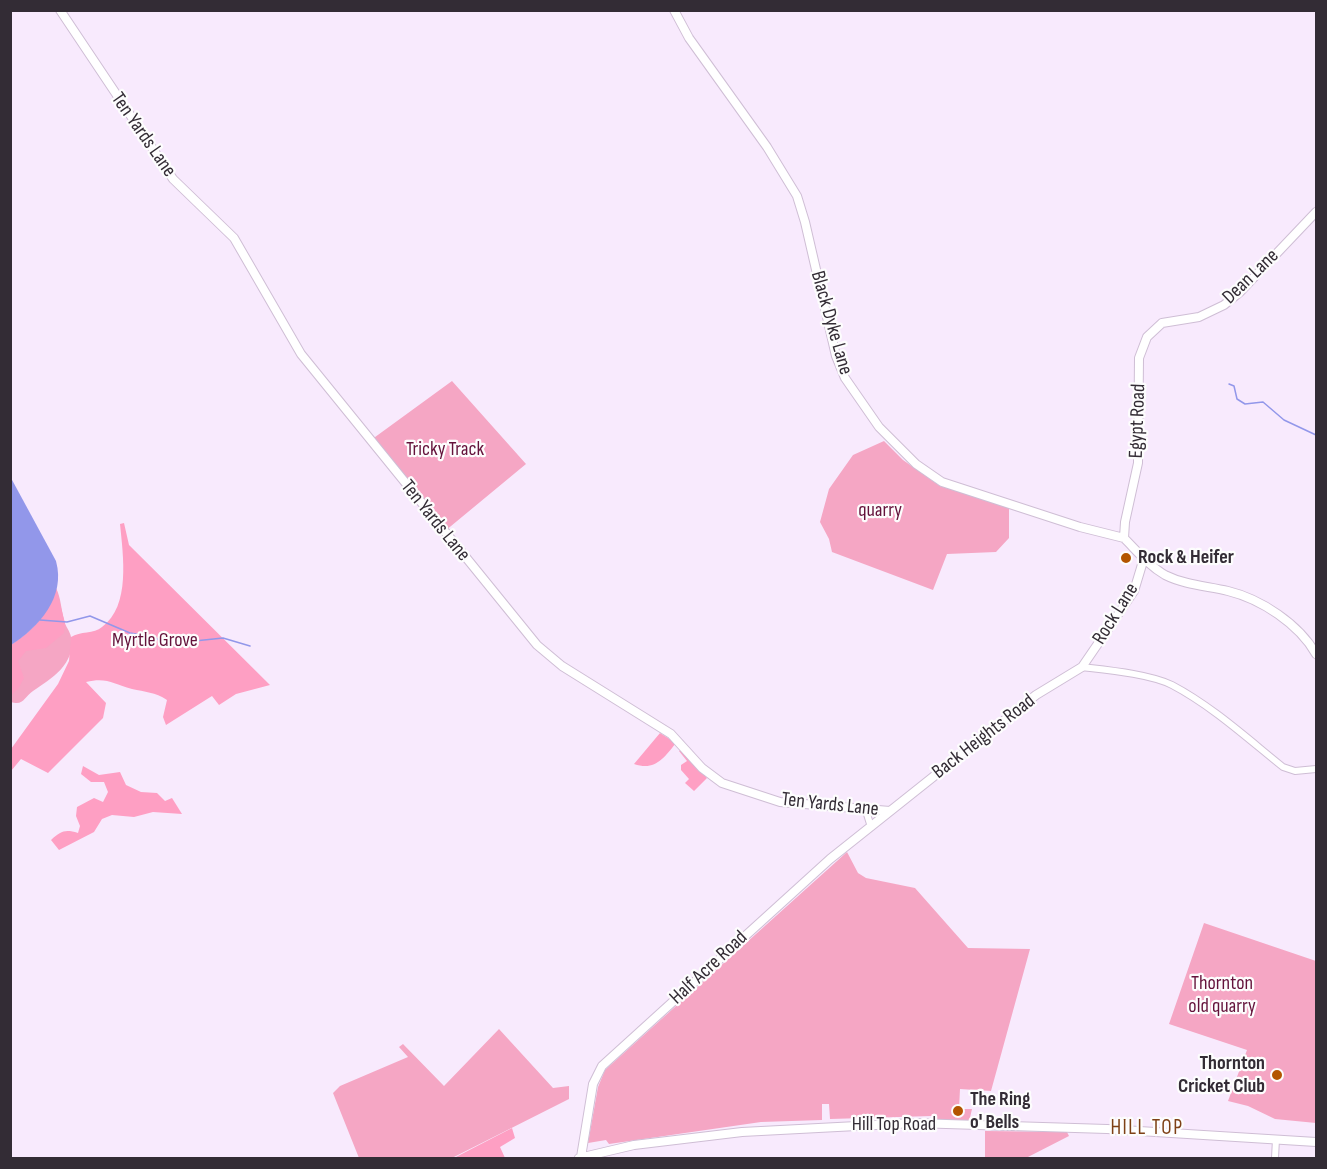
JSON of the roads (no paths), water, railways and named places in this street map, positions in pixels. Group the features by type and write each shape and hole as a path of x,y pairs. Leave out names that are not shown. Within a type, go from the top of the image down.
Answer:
{"street":[{"name":"Ten Yards Lane","path":"60,10 173,179 234,238 301,354 537,645 562,666 671,734 702,768 722,783 780,802 867,811 890,811"},
{"name":"Black Dyke Lane","path":"674,10 689,38 767,147 796,196 805,222 836,356 845,378 879,427 916,464 942,482 1080,527 1124,538"},
{"name":"Dean Lane","path":"1174,320 1199,317 1224,305 1240,292 1317,212"},
{"name":"Egypt Road","path":"1124,538 1125,522 1138,463 1142,347 1153,330 1174,320"},
{"path":"1124,538 1153,568 1168,576 1191,585 1228,591 1265,608 1294,626 1317,654"},
{"name":"Rock Lane","path":"1082,667 1134,591 1144,558"},
{"path":"1082,667 1122,672 1172,685 1204,705 1283,768 1295,771 1317,769"},
{"name":"Back Heights Road","path":"890,811 1036,695 1082,667"},
{"path":"867,811 871,827"},
{"name":"Half Acre Road","path":"579,1158 594,1084 602,1066 741,938 890,811"},
{"name":"Hill Top Road","path":"579,1158 634,1145 742,1131 914,1123 1107,1129 1317,1142"},
{"path":"1275,1158 1276,1139"}],"water":[{"path":"11,478 56,561 58,574 54,599 48,610 31,629 11,645"}],"waterway":[{"path":"1229,384 1234,386 1237,399 1245,404 1263,402 1284,420 1316,435"},
{"path":"40,620 67,622 90,616 130,633 154,637 166,644 223,638 250,646"}],"place":[{"name":"Rock & Heifer","path":"1126,558"},
{"name":"Thornton Cricket Club","path":"1277,1075"},
{"name":"The Ring o' Bells","path":"958,1111"}],"district":[{"name":"HILL TOP","path":"1147,1129"}],"park label":[{"name":"Tricky Track","path":"445,450"},
{"name":"quarry","path":"880,511"},
{"name":"Myrtle Grove","path":"155,641"},
{"name":"Thornton old quarry","path":"1222,996"}]}
